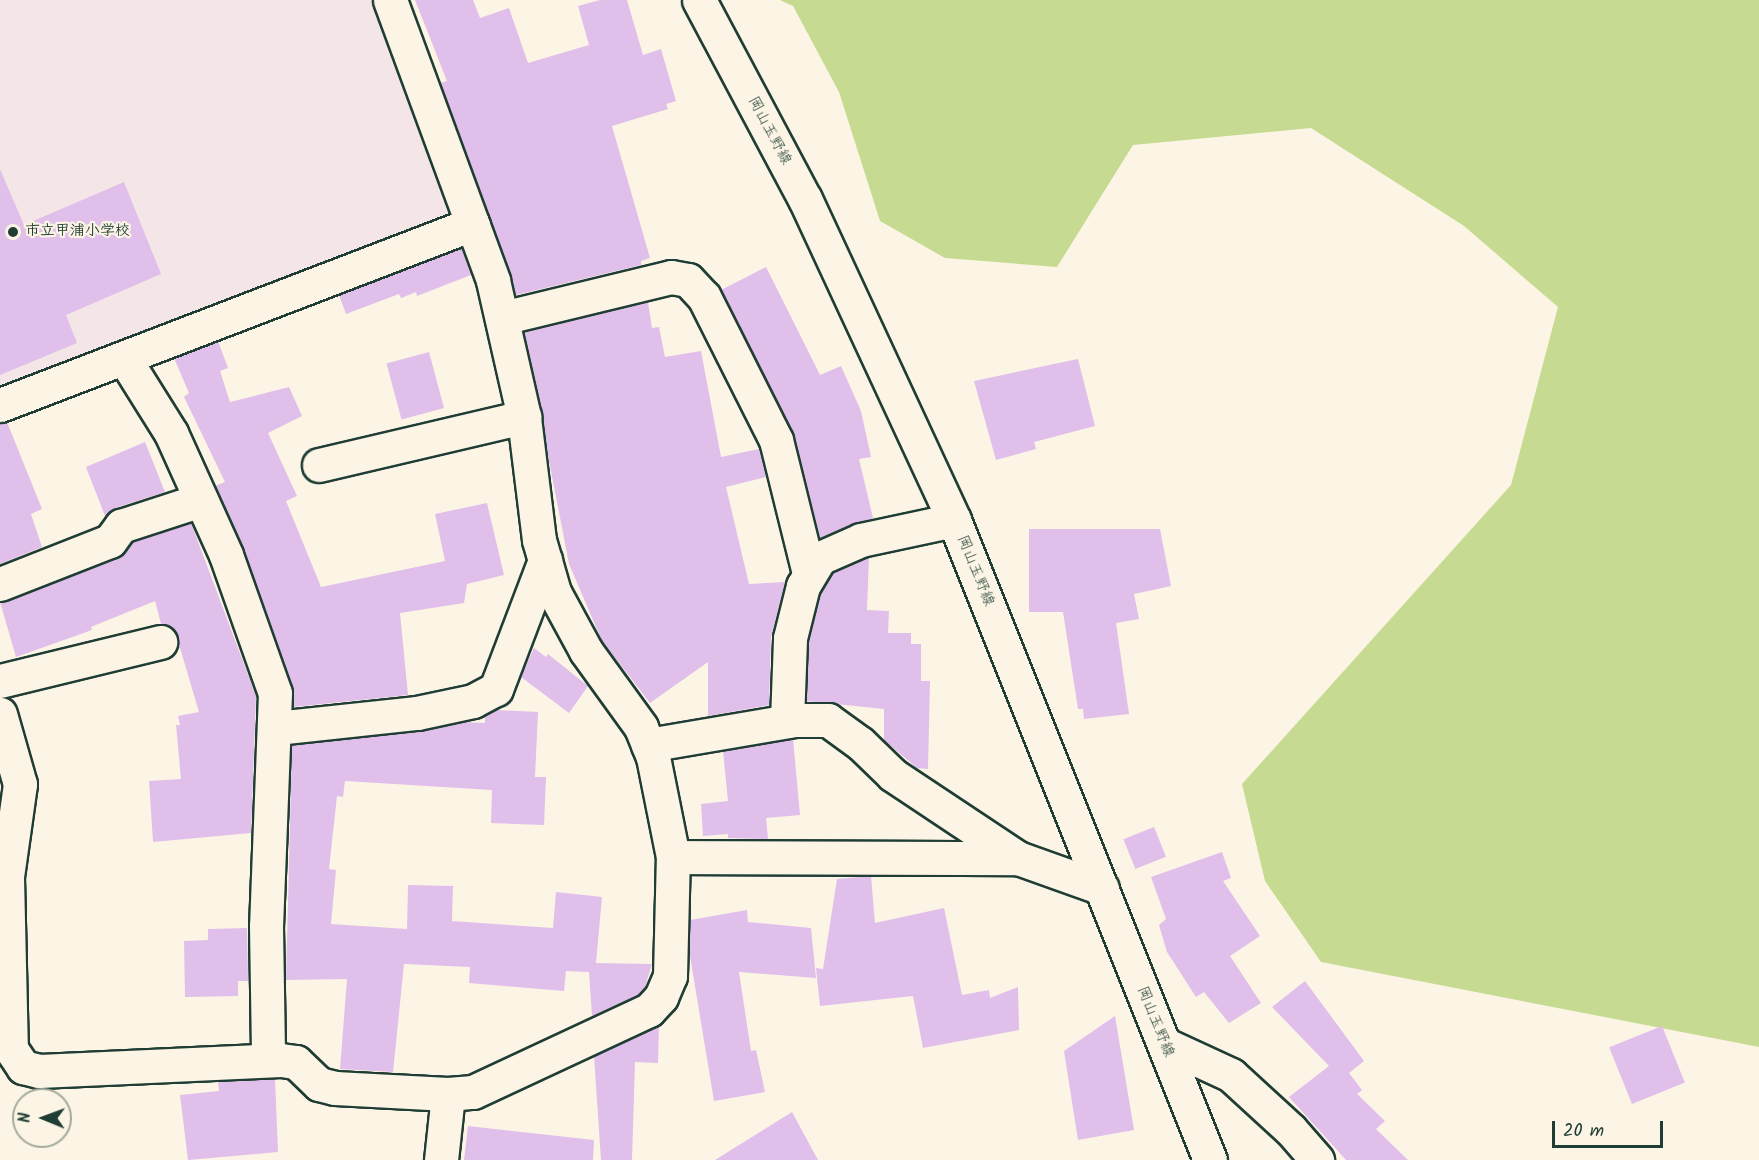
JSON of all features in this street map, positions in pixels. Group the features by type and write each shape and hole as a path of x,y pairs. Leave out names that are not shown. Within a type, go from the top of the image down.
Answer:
{"street":[{"path":"0,714 20,784 4,855 11,1076 39,1071 268,1060 296,1062 319,1084 335,1088 448,1094 473,1092 649,1010 661,997 669,976 673,857 648,746 641,727 586,651 554,592 544,560 524,417 493,280 390,0"},
{"name":"岡山玉野線","path":"699,0 805,199 954,520 1210,1160"},
{"path":"0,405 472,224"},
{"path":"502,318 671,278 688,280 704,297 776,440 809,573"},
{"path":"124,358 171,433 226,555 275,693 276,728 266,926 268,1060"},
{"path":"319,465 524,417"},
{"path":"0,584 110,541 121,526 201,500"},
{"path":"787,721 790,638 809,573 820,558 861,540 954,520"},
{"path":"276,728 417,713 473,701 496,689 544,560"},
{"path":"0,681 160,642"},
{"path":"648,746 787,721 828,720 860,743 893,775 1017,858 1102,888"},
{"path":"673,857 1017,858"},
{"path":"1164,1044 1231,1075 1291,1130 1317,1160"},
{"path":"441,1160 448,1094"}],"shaded area":[{"path":"0,0 376,0 462,218 0,394"}],"green space":[{"path":"780,0 1759,0 1759,1047 1321,962 1265,881 1242,784 1511,485 1558,307 1464,226 1311,128 1133,145 1057,267 945,258 880,221 839,92 793,6"}],"building":[{"path":"415,0 473,0 480,18 509,8 528,63 589,45 578,6 600,0 627,0 643,55 661,49 676,101 666,104 668,109 612,126 650,258 641,261 641,265 516,295 440,83 447,81"},
{"path":"0,169 24,225 124,182 161,274 66,315 77,343 0,375"},
{"path":"461,248 471,275 417,296 416,292 401,298 399,294 346,314 339,295"},
{"path":"766,267 820,375 841,366 861,411 871,457 859,459 873,518 820,538 793,432 721,290"},
{"path":"648,302 652,328 659,327 665,357 701,351 721,457 759,449 766,477 726,487 749,584 785,582 771,637 769,705 708,716 708,662 650,703 602,641 569,564 524,332"},
{"path":"218,341 228,368 220,371 230,402 289,387 302,416 268,433 297,496 286,501 321,587 445,561 435,514 487,503 504,575 467,584 464,603 400,613 408,695 293,707 293,687 244,549 215,486 225,482 184,397 189,393 174,358"},
{"path":"429,352 444,408 402,419 386,363"},
{"path":"1078,359 1095,426 1034,442 1036,449 996,460 974,381"},
{"path":"7,422 42,509 31,514 42,547 0,564 0,423"},
{"path":"145,442 165,492 115,508 105,516 86,467"},
{"path":"191,523 256,696 251,833 153,842 149,781 181,779 176,725 180,725 178,716 199,712 180,648 177,649 178,638 174,630 161,624 155,601 91,627 92,630 16,657 0,602 121,558 133,542"},
{"path":"1029,529 1160,529 1171,586 1134,594 1139,619 1116,623 1129,714 1084,719 1083,709 1078,709 1063,612 1029,612"},
{"path":"869,557 867,610 889,611 888,633 911,633 911,644 921,644 921,681 930,681 928,769 917,768 884,740 884,709 806,701 809,641 820,593 833,573"},
{"path":"534,648 546,657 548,654 588,686 569,713 521,677"},
{"path":"495,710 538,712 535,777 546,777 544,825 491,823 492,790 345,781 343,797 337,796 329,869 336,870 331,924 407,929 408,885 453,886 452,921 553,928 556,892 602,897 596,963 652,964 645,987 638,995 592,1016 589,972 566,971 564,991 469,983 470,967 404,964 393,1072 340,1069 347,979 286,980 292,745 419,732 463,722 485,723 485,716"},
{"path":"793,739 800,815 766,818 768,839 728,838 728,834 703,836 701,804 728,801 723,751"},
{"path":"1154,827 1166,857 1135,869 1123,839"},
{"path":"1222,852 1231,878 1223,881 1260,936 1230,956 1261,1003 1229,1023 1204,992 1196,997 1167,952 1159,925 1166,919 1151,877"},
{"path":"871,876 875,923 944,908 962,995 989,990 990,998 1018,987 1019,1030 923,1048 913,996 820,1006 816,968 823,969 837,879"},
{"path":"747,910 748,922 811,928 816,978 739,972 751,1051 756,1050 765,1092 714,1101 689,950 690,920"},
{"path":"247,928 248,981 238,981 238,996 185,997 184,941 208,940 208,929"},
{"path":"1305,981 1364,1061 1349,1073 1362,1090 1357,1094 1385,1121 1376,1129 1408,1160 1346,1160 1289,1097 1329,1066 1272,1007"},
{"path":"1115,1016 1134,1130 1078,1140 1064,1051"},
{"path":"659,1025 658,1063 635,1062 632,1160 601,1160 594,1056"},
{"path":"1662,1026 1685,1083 1632,1104 1609,1047"},
{"path":"275,1079 278,1152 188,1160 180,1095 219,1091 218,1082"},
{"path":"792,1112 818,1160 715,1160"},
{"path":"468,1126 594,1140 593,1160 464,1160"}],"place":[{"name":"市立甲浦小学校","path":"13,232"}]}
